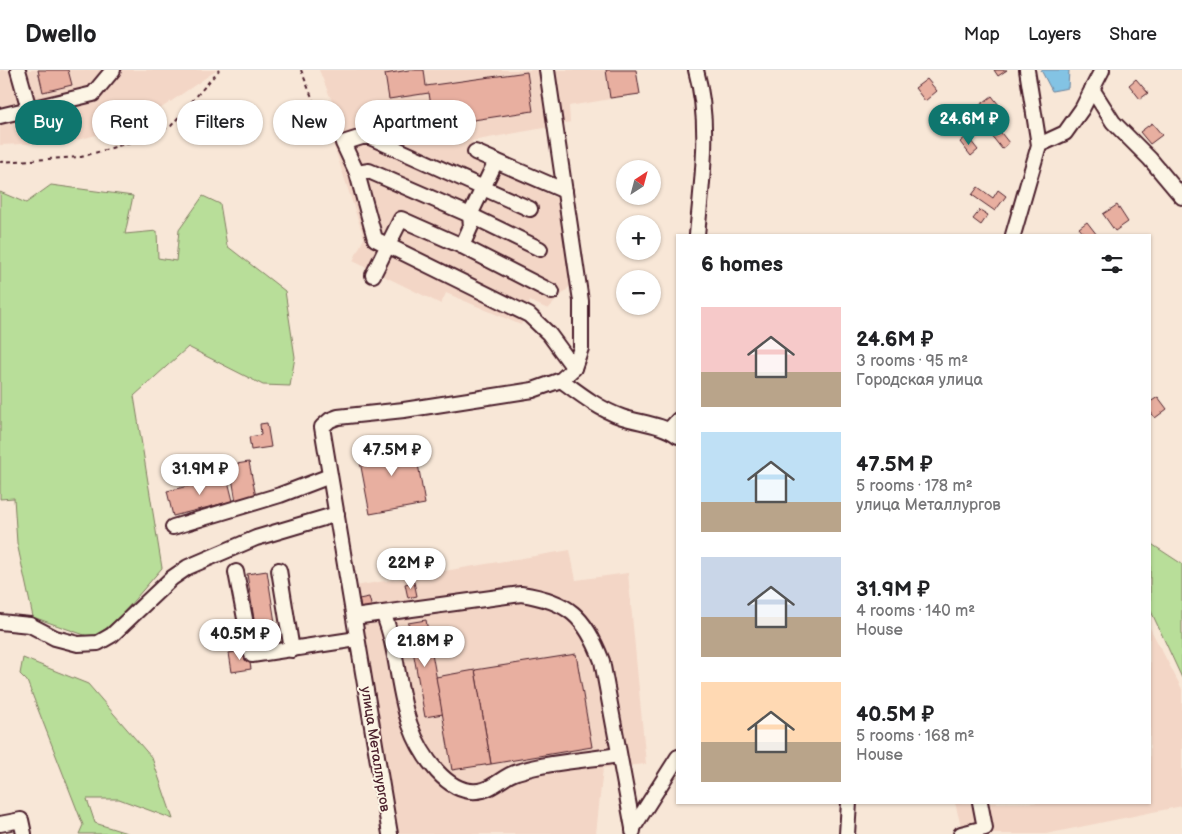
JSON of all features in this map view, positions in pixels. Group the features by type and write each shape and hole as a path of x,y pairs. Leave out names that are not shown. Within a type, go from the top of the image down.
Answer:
{"street":[{"path":"18,70 26,100"},
{"path":"67,100 93,94 113,70"},
{"path":"547,70 581,301 581,348 574,368 561,380 591,402 620,416 675,428"},
{"path":"696,70 701,85 706,133 697,234"},
{"path":"1013,234 1039,145 1027,70"},
{"path":"1039,145 1065,133 1102,70"},
{"path":"1092,89 1113,122 1150,159 1182,197"},
{"path":"0,116 15,112"},
{"path":"345,142 362,137 370,137 530,209"},
{"path":"344,145 357,173 375,239 528,315 549,334 574,368"},
{"path":"475,152 565,191"},
{"path":"462,246 471,226 470,215 496,161"},
{"path":"357,173 369,171 470,215 540,249"},
{"path":"373,276 401,219 462,246 552,292"},
{"name":"улица Металлургов","path":"390,834 322,427 330,420 338,417 404,410 533,390 561,380"},
{"path":"173,527 280,495 330,476"},
{"path":"0,622 30,625 55,638 78,644 98,643 112,635 172,578 188,567 211,555 256,538 337,514"},
{"path":"279,570 292,650"},
{"path":"236,572 252,655 357,639"},
{"path":"354,618 521,594 544,598 566,607 582,622 595,642 599,654 633,831"},
{"path":"383,613 390,630 409,724 425,758 458,788 471,792 485,790 516,772 619,755"},
{"path":"633,831 676,760"},
{"path":"847,834 850,804"},
{"path":"961,834 985,828 980,804"},
{"path":"0,824 21,820 24,834"}],"path":[{"path":"0,162 80,157 172,126 219,70"},
{"path":"301,70 313,100"}],"shaded area":[{"path":"0,70 217,70 167,104 167,100 92,100 92,136 82,139 82,100 15,100 15,144 0,145"},
{"path":"319,70 636,70 640,94 569,106 570,122 476,140 476,100 355,100 355,145 471,145 470,156 560,200 573,283 548,309 530,301 521,325 446,293 441,304 353,261 364,238 334,145 345,145 345,100 331,100"},
{"path":"570,550 576,580 628,573 646,764 603,768 596,834 398,834 355,586"},
{"path":"1151,630 1182,689 1182,806 1046,834 963,834 955,804 1151,804"}],"green space":[{"path":"51,185 133,196 125,234 157,231 158,258 176,261 179,230 203,196 220,204 227,246 285,291 295,357 290,386 263,385 188,347 134,396 162,568 117,620 93,638 33,617 17,543 14,498 0,499 0,192 26,203"},
{"path":"1151,544 1182,564 1182,678 1151,611"},
{"path":"23,658 88,684 152,758 173,819 119,799 87,799 95,823 130,834 79,834 83,825 27,681 20,674"}],"water":[{"path":"1041,70 1069,70 1068,88 1052,91"}],"building":[{"path":"38,70 68,70 72,85 43,92"},
{"path":"409,70 424,70 426,86 527,72 533,111 476,120 476,100 430,100 429,93 389,99 385,74"},
{"path":"606,70 636,70 640,94 610,98"},
{"path":"994,70 1007,70 998,76"},
{"path":"927,79 937,91 925,101 915,88"},
{"path":"1136,79 1148,93 1140,99 1129,85"},
{"path":"992,96 1002,109 990,118 980,105"},
{"path":"1152,123 1162,135 1150,144 1140,132"},
{"path":"998,129 1009,143 1002,149 991,135"},
{"path":"967,136 978,150 971,156 960,142"},
{"path":"978,187 993,198 998,190 1006,196 995,211 972,195"},
{"path":"1117,205 1128,222 1115,231 1103,214"},
{"path":"980,210 988,215 981,225 973,219"},
{"path":"1087,222 1096,234 1084,234 1079,228"},
{"path":"1158,397 1167,409 1155,418 1151,412 1151,401"},
{"path":"267,423 271,447 251,450 249,437 261,435 260,424"},
{"path":"414,441 425,504 370,514 358,451"},
{"path":"249,462 256,497 236,502 230,465"},
{"path":"227,477 233,501 173,516 167,491"},
{"path":"267,571 278,642 258,645 247,574"},
{"path":"414,582 417,596 408,598 405,584"},
{"path":"369,597 372,608 361,610 359,599"},
{"path":"426,620 443,714 425,717 408,623"},
{"path":"248,650 251,669 232,672 229,653"},
{"path":"576,654 592,747 491,764 475,670"},
{"path":"475,670 491,764 452,770 436,677"}]}
